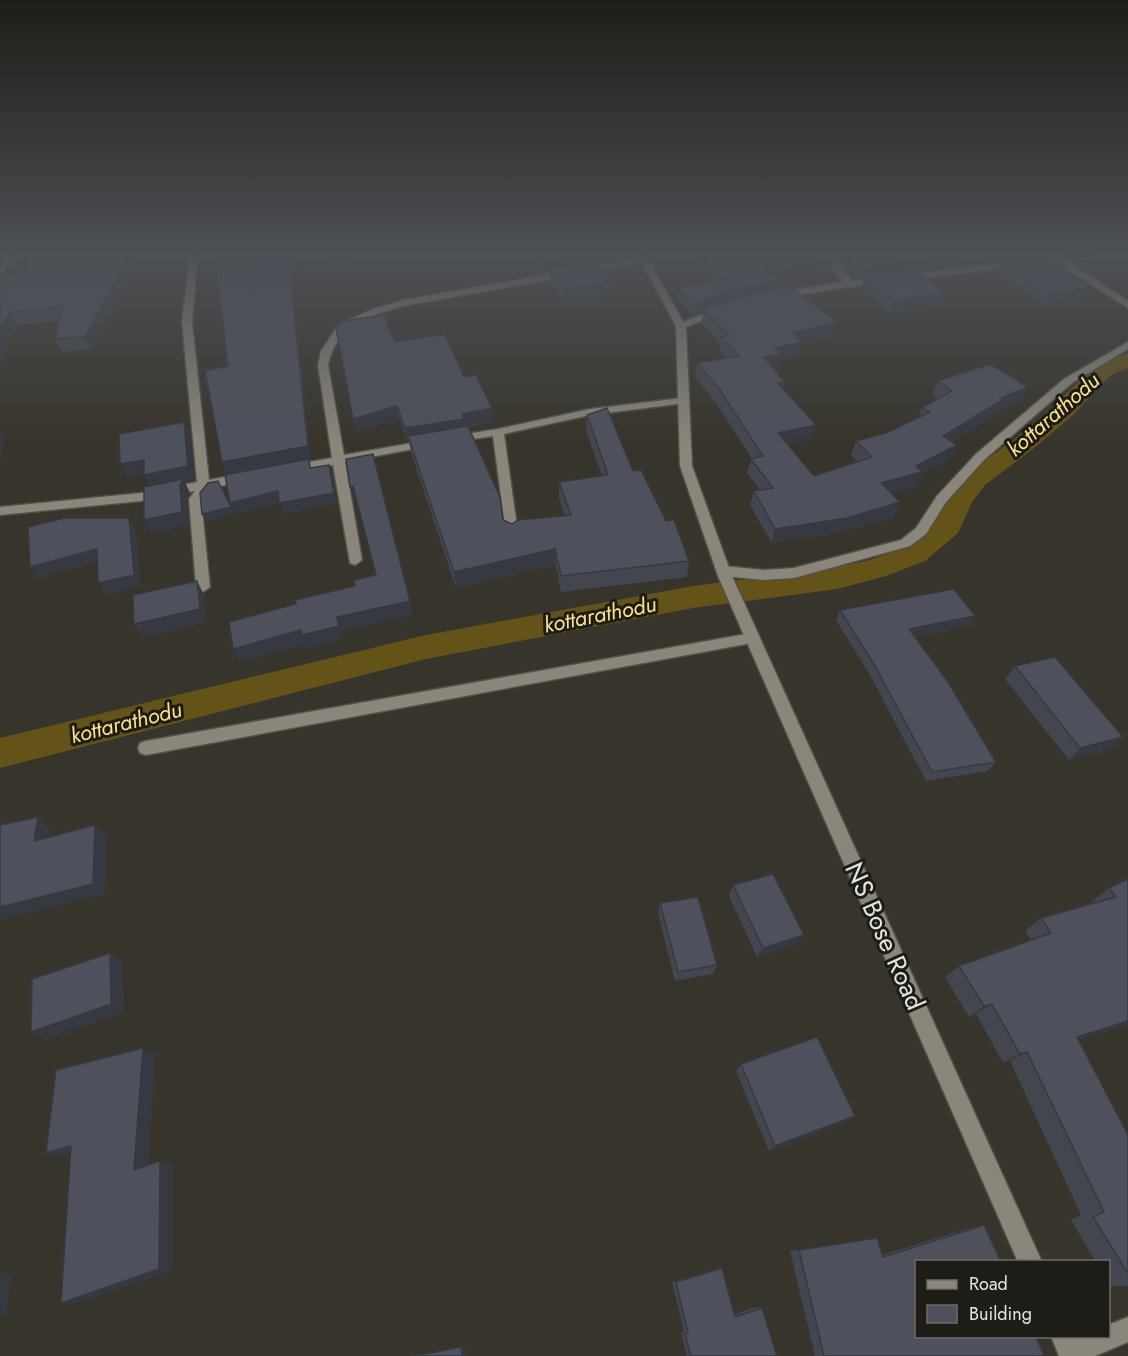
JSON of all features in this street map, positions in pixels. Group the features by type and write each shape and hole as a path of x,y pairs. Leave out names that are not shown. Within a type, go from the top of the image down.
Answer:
{"street":[{"path":"187,318 205,484 195,499 203,587"},
{"path":"355,560 323,365 324,353 331,338 344,327 361,318"},
{"path":"677,318 681,326 701,318"},
{"name":"NS Bose Road","path":"681,326 686,466 724,574 1029,1260"},
{"path":"724,574 794,573 905,543 921,531 941,499 980,457 1068,381 1128,345"},
{"path":"283,470 395,448 498,432 590,412 682,401"},
{"path":"498,432 512,534"},
{"path":"0,511 141,496 261,474"},
{"path":"146,748 752,638"},
{"path":"1110,1335 1128,1329"},
{"path":"1069,1349 1101,1338"}],"building":[{"path":"0,318 6,318 0,329"},
{"path":"60,318 95,318 85,337 55,339"},
{"path":"222,318 295,318 308,446 222,462 205,371 228,366"},
{"path":"385,318 395,342 445,334 464,377 476,375 492,408 462,414 464,419 405,428 397,406 353,419 336,328 344,321"},
{"path":"711,318 832,318 837,322 793,333 802,342 775,348 781,354 764,357 785,382 778,383 816,425 778,433 814,476 872,457 856,441 886,433 930,412 922,408 952,391 938,381 990,364 1028,387 1001,398 1004,399 943,436 957,445 916,466 922,472 881,483 900,502 847,518 775,529 754,491 773,488 751,459 763,456 718,387 697,363 739,356 721,337 729,336"},
{"path":"607,408 633,471 641,470 666,521 674,520 689,561 561,576 555,549 454,572 408,436 468,426 500,497 503,520 512,524 518,520 571,515 559,482 608,475 587,415"},
{"path":"184,422 188,466 144,475 144,460 120,464 119,434"},
{"path":"373,454 410,601 337,617 339,626 302,635 301,630 233,649 229,622 296,604 295,600 355,586 354,580 376,575 353,486 350,487 346,459"},
{"path":"309,459 310,468 329,465 334,493 279,503 278,491 230,503 225,475"},
{"path":"184,479 180,485 182,512 144,520 144,487"},
{"path":"218,481 231,507 202,514 200,493 208,483"},
{"path":"64,518 129,518 134,575 98,583 97,549 30,567 28,527"},
{"path":"197,581 200,609 134,624 133,595"},
{"path":"954,589 975,616 909,629 948,682 996,762 932,772 875,666 840,610"},
{"path":"1055,657 1123,737 1080,748 1015,666"},
{"path":"38,817 34,841 95,825 93,884 0,907 0,825"},
{"path":"773,874 804,935 763,948 733,885"},
{"path":"1128,879 1128,1021 1077,1037 1128,1135 1128,1273 1093,1217 1104,1212 1027,1052 1020,1054 992,1004 984,1006 959,966 1051,933 1041,918 1116,897 1109,888"},
{"path":"698,897 717,965 678,972 660,903"},
{"path":"110,953 111,1004 31,1032 32,979"},
{"path":"817,1037 855,1116 775,1146 741,1064"},
{"path":"143,1048 134,1170 160,1161 159,1269 61,1303 71,1146 46,1153 56,1070"},
{"path":"984,1225 1000,1260 915,1260 915,1338 1036,1338 1044,1355 824,1356 799,1250 877,1238 883,1257"},
{"path":"722,1268 735,1317 762,1308 777,1356 691,1356 676,1282"},
{"path":"461,1347 462,1356 415,1356"}],"waterway":[{"name":"kottarathodu","path":"0,753 426,647 693,597 837,578 876,569 915,554 948,526 959,500 976,479 1024,444 1064,410 1103,370 1128,360"}]}
